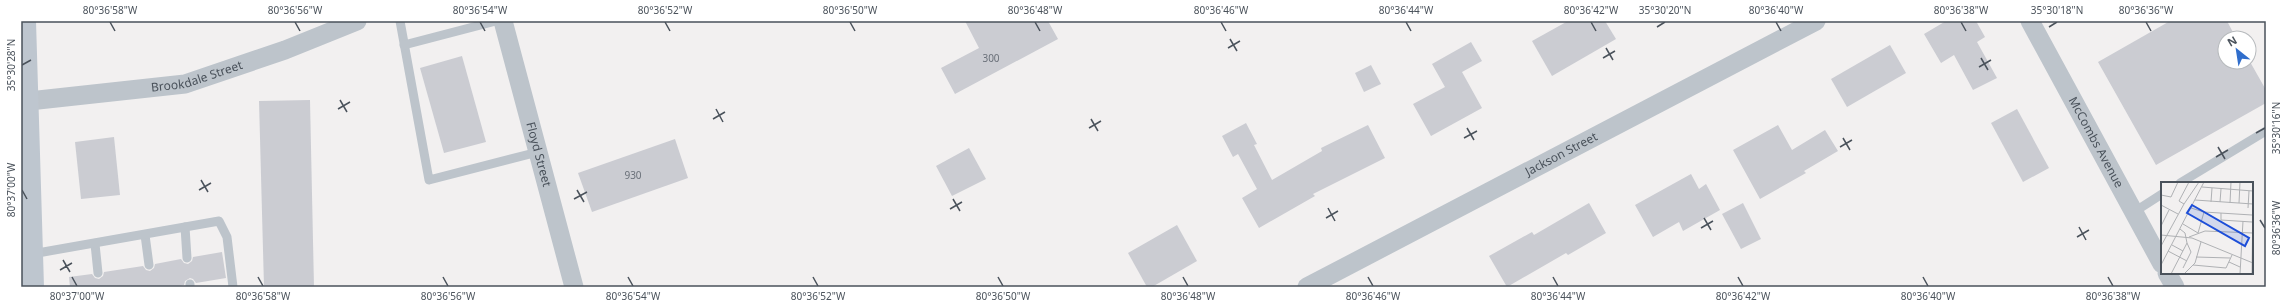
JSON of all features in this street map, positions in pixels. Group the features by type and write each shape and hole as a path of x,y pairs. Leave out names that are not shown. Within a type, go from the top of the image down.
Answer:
{"street":[{"path":"25,21 29,101 33,287"},
{"name":"Brookdale Street","path":"29,101 185,84 285,50 357,21"},
{"name":"Floyd Street","path":"503,21 574,287"},
{"name":"Jackson Street","path":"1307,287 1816,21"},
{"name":"McCombs Avenue","path":"2030,21 2161,262"},
{"path":"2168,274 2174,287"}],"lane":[{"path":"400,21 429,180 538,152"},
{"path":"404,45 496,21"},
{"path":"2182,182 2266,130"},
{"path":"2134,212 2161,195"},
{"path":"32,254 219,221 226,237 234,287"},
{"path":"185,227 187,258"},
{"path":"145,235 149,265"},
{"path":"95,244 98,273"}],"building":[{"path":"965,21 1048,21 1058,39 955,94 941,68 979,48"},
{"path":"1568,21 1605,21 1616,39 1552,76 1532,41"},
{"path":"1946,21 1976,21 1985,37 1977,42 1997,78 1973,90 1954,55 1941,63 1924,34"},
{"path":"2170,21 2227,21 2232,30 2217,30 2217,70 2255,70 2266,90 2266,103 2156,165 2098,62"},
{"path":"1471,42 1482,61 1462,72 1482,108 1431,136 1413,104 1445,87 1432,64"},
{"path":"1890,45 1906,73 1847,107 1831,79"},
{"path":"462,56 486,142 444,153 420,68"},
{"path":"1371,65 1381,84 1364,92 1355,73"},
{"path":"310,100 314,287 264,287 259,101"},
{"path":"2017,109 2049,168 2023,182 1991,123"},
{"path":"1246,123 1257,144 1254,145 1272,180 1322,151 1321,148 1368,125 1385,158 1313,194 1315,196 1259,228 1242,198 1257,189 1238,154 1233,157 1222,136"},
{"path":"1778,125 1792,150 1825,130 1838,151 1804,171 1806,173 1760,199 1733,150"},
{"path":"114,137 120,195 81,199 75,142"},
{"path":"675,139 688,178 592,212 578,173"},
{"path":"969,148 986,179 952,196 936,166"},
{"path":"1691,174 1699,189 1706,184 1720,210 1683,231 1679,222 1653,237 1635,205"},
{"path":"1589,203 1606,233 1568,255 1566,253 1507,287 1489,256 1532,232 1534,235"},
{"path":"1743,203 1761,239 1741,249 1722,214"},
{"path":"1177,225 1197,261 1152,287 1147,287 1128,253"},
{"path":"222,252 226,278 196,283 190,278 185,281 184,285 175,287 70,287 69,277 92,274 95,278 99,279 103,276 104,272 143,266 146,270 150,271 154,268 155,264 181,259 184,263 188,264 192,261 193,257"}]}
